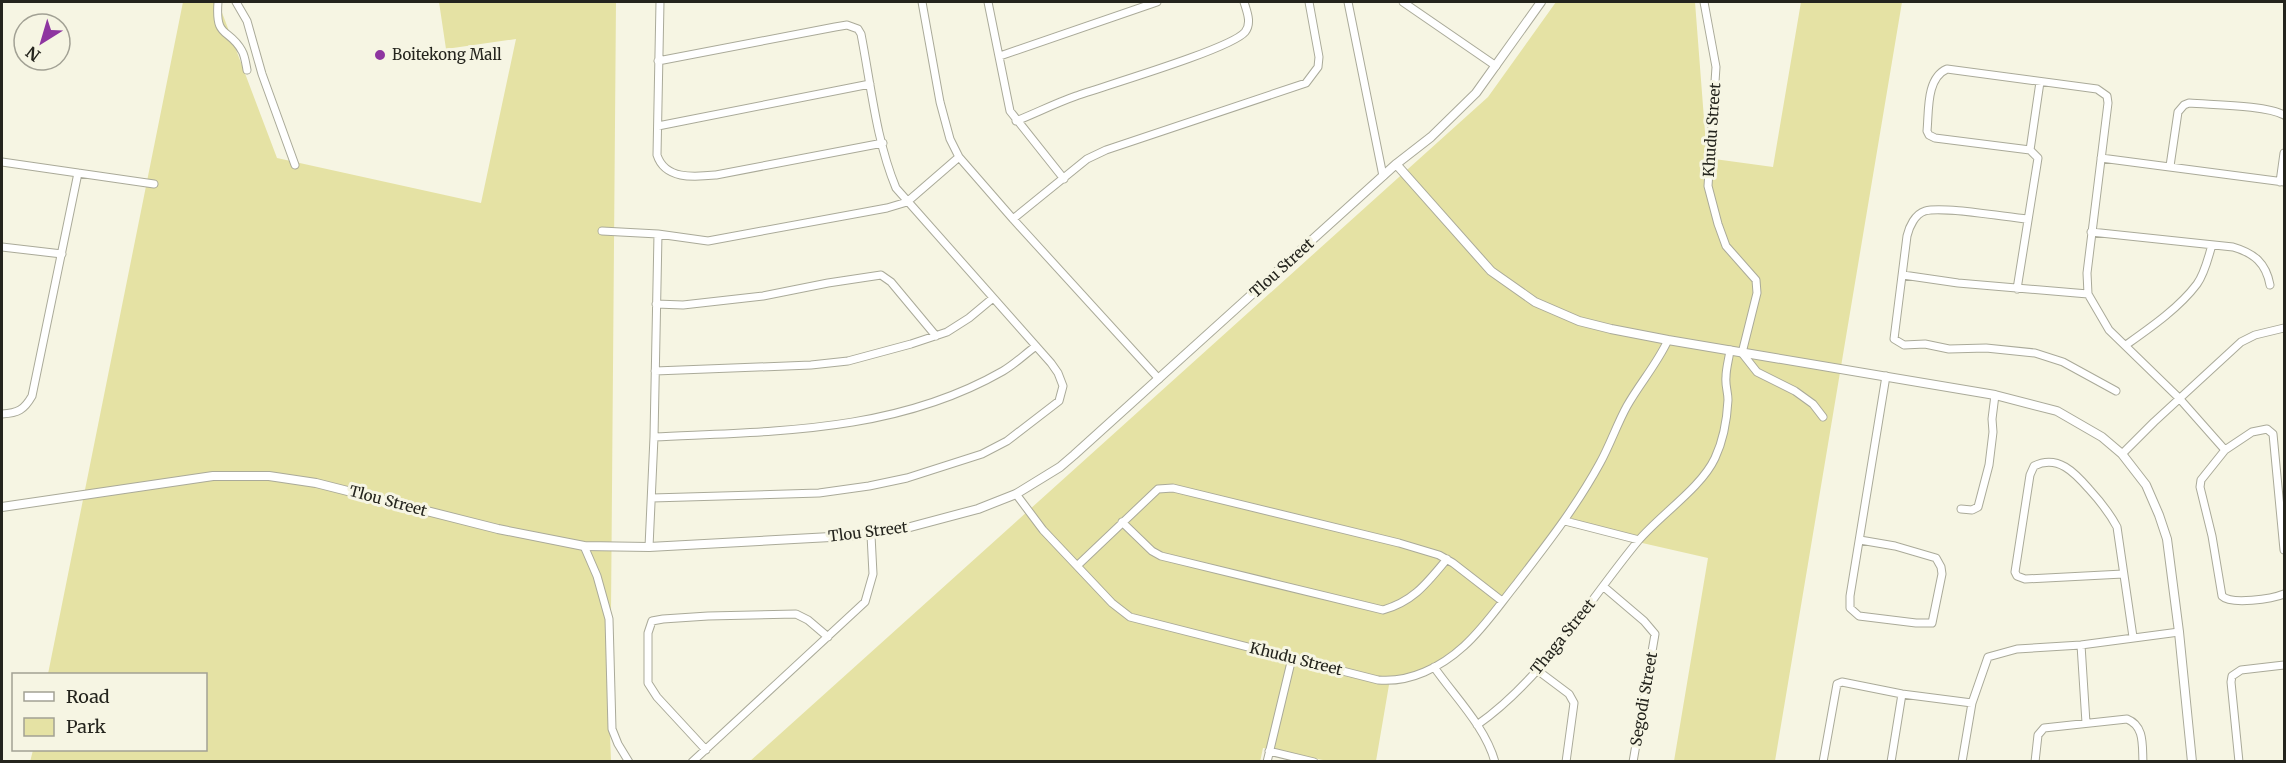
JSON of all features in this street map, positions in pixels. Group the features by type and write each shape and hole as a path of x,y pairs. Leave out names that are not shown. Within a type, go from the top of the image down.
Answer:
{"street":[{"path":"218,2 217,13 220,27 242,51 247,70"},
{"path":"236,2 247,21 295,165"},
{"path":"660,2 657,155 660,164 667,171 694,177 716,175 883,143"},
{"path":"922,2 940,102 950,139 959,157 1012,219 1159,379"},
{"path":"988,2 1007,101 1016,121 1064,179"},
{"path":"1000,56 1157,2"},
{"path":"1016,121 1073,97 1237,39 1246,31 1249,23 1244,2"},
{"path":"1012,219 1087,159 1106,150 1306,83 1318,67 1319,57 1309,2"},
{"path":"1348,2 1383,176"},
{"path":"1403,2 1496,66"},
{"name":"Tlou Street","path":"2,507 205,477 237,475 269,476 316,483 498,529 584,546 649,547 871,535 936,521 1016,494 1060,467 1396,164 1464,107 1541,2"},
{"name":"Khudu Street","path":"1704,2 1716,67 1708,186 1726,246 1756,280 1757,292 1742,353"},
{"path":"652,498 819,493 907,478 987,452 1007,441 1046,413 1061,397 1063,386 1058,373 1036,346 899,192 883,143 860,31 848,26 658,61"},
{"path":"237,45 253,43"},
{"path":"2017,289 2038,158 2030,150 1935,138 1929,135 1927,131 1932,83 1939,74 1947,69 2097,88 2107,96 2087,273 2088,294 2103,322 2178,398 2225,450"},
{"path":"2030,150 2040,82"},
{"path":"658,126 870,84"},
{"path":"2170,166 2178,112 2184,105 2237,107 2278,112 2284,115"},
{"path":"2101,158 2282,182 2284,153"},
{"path":"602,231 658,234 708,241 887,208 907,202 959,157"},
{"path":"2,162 154,184"},
{"path":"1396,164 1491,271 1523,294 1552,310 1579,321 1668,340 1995,395 2067,415 2102,437 2122,454 2146,485 2159,515 2171,563 2192,762"},
{"path":"2,414 16,413 25,408 32,396 78,173"},
{"path":"2027,219 1936,210 1924,211 1908,230 1894,339 1904,345 1925,344 1949,349 1986,348 2035,353 2063,362 2116,391"},
{"path":"2091,232 2233,247 2247,251 2256,256 2266,271 2270,285"},
{"path":"649,547 654,437 658,234"},
{"path":"2126,345 2183,299 2197,284 2212,245"},
{"path":"2,247 62,254"},
{"path":"656,304 683,305 763,296 879,275 891,282 936,336"},
{"path":"1903,275 2017,289 2088,294"},
{"path":"655,371 833,364 936,336 959,325 993,298"},
{"path":"2122,454 2178,398 2241,342 2255,335 2284,328"},
{"name":"Khudu Street","path":"1016,494 1043,530 1112,603 1130,617 1378,680 1392,681 1413,677 1434,667 1464,646 1502,602 1565,521 1600,464 1632,397 1657,363 1668,340"},
{"path":"654,437 805,430 891,416 972,387 1005,369 1036,346"},
{"name":"Thaga Street","path":"1477,725 1507,703 1538,670 1640,540 1660,517 1689,492 1715,458 1726,416 1728,400 1726,378 1730,350"},
{"path":"1742,353 1757,372 1796,391 1813,404 1823,417"},
{"path":"1860,540 1895,546 1936,558 1942,574 1932,623 1859,616 1850,608 1850,596 1886,376"},
{"path":"1961,508 1972,510 1978,507 1984,490 1993,432 1995,395"},
{"path":"2284,550 2273,434 2266,429 2252,432 2225,450 2201,480 2200,487 2212,536 2221,593 2225,599 2263,599 2284,594"},
{"path":"2123,574 2025,579 2018,576 2015,572 2026,496 2034,466 2047,463 2067,466 2103,503 2117,527 2133,637"},
{"path":"1078,565 1158,489 1173,488 1399,543 1447,559 1502,602"},
{"path":"1565,521 1640,540"},
{"path":"1122,522 1161,556 1383,610 1397,606 1421,591 1447,559"},
{"path":"692,762 866,602 873,574 871,535"},
{"path":"584,546 597,576 609,619 612,729 629,762"},
{"name":"Segodi Street","path":"1604,586 1644,621 1655,634 1633,762"},
{"path":"706,750 657,698 648,683 648,633 652,621 685,617 796,614 808,620 828,637"},
{"path":"1962,762 1972,703 1988,657 2017,649 2081,645 2180,632"},
{"path":"2081,645 2086,723"},
{"path":"1267,762 1292,658"},
{"path":"2239,762 2232,676 2241,670 2284,665"},
{"path":"1434,667 1477,725 1495,762"},
{"path":"1538,670 1569,694 1574,704 1566,762"},
{"path":"1823,762 1837,684 1842,682 1902,694 1972,703"},
{"path":"1891,762 1902,694"},
{"path":"2035,762 2038,735 2044,728 2118,719 2133,721 2138,726 2143,762"},
{"path":"1269,751 1314,762"}],"green space":[{"path":"183,2 218,2 277,158 481,203 516,39 446,49 439,2 616,2 611,761 30,762 33,751 207,751 207,673 48,673"},
{"path":"1556,2 1695,2 1707,158 1773,167 1801,2 1902,2 1775,761 1674,761 1708,558 1559,524 1473,635 1436,667 1390,679 1376,761 1328,761 1263,748 1260,762 749,762 1488,97"}],"place":[{"name":"Boitekong Mall","path":"380,55"}]}
